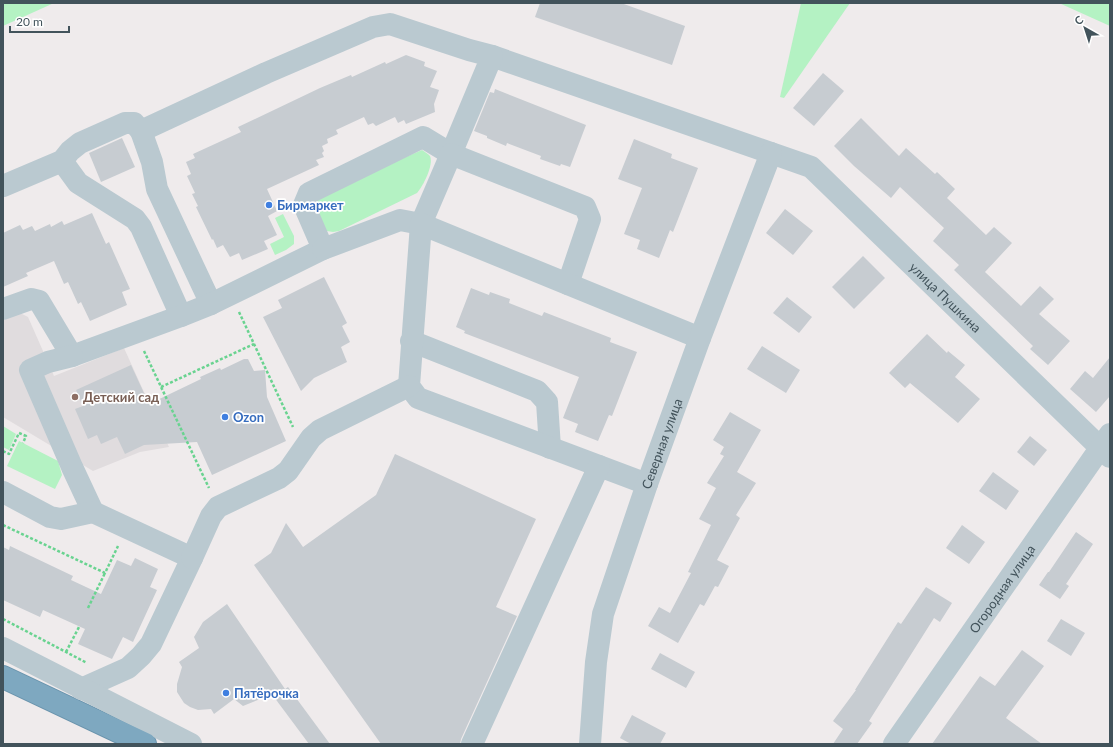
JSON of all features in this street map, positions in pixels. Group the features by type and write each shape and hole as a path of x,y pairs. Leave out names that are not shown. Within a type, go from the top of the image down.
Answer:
{"highway":[{"path":"6,681 145,744"}],"street":[{"name":"улица Пушкина","path":"141,131 266,73 374,27 390,24 492,56 811,167 1107,446"},
{"path":"492,56 421,224 408,386 418,398 647,484"},
{"path":"3,186 62,161 70,151 80,143 125,123 134,123 141,131 152,162 156,190 211,304"},
{"path":"323,249 304,205 309,193 423,137 451,154 585,207 590,219 568,284"},
{"name":"Северная улица","path":"590,744 596,662 603,614 647,484 700,338 771,153"},
{"path":"62,161 78,184 135,219 141,227 181,316"},
{"path":"192,558 122,537 93,512 30,370 48,362 72,356 136,333 211,304 323,249 400,220 421,224 700,338"},
{"path":"3,309 31,299 39,301 72,356"},
{"path":"411,341 538,391 546,402 550,448"},
{"path":"81,689 128,668 151,644 211,516 218,507 279,478 288,471 311,438 320,430 408,386"},
{"name":"Огородная улица","path":"894,744 1107,446"},
{"path":"472,744 599,466"},
{"path":"3,492 50,517 61,519 93,512"},
{"path":"3,648 191,744"}],"path":[{"path":"230,294 304,449"},
{"path":"136,333 218,507"},
{"path":"161,386 254,344"},
{"path":"3,451 9,454 19,433 26,436 22,442"},
{"path":"3,525 105,573"},
{"path":"122,537 124,550"},
{"path":"88,608 122,537"},
{"path":"3,619 90,665"},
{"path":"66,652 79,627"}],"shaded area":[{"name":"Детский сад","path":"20,313 28,317 54,376 124,348 169,447 140,452 93,471 3,417 3,320"}],"green space":[{"path":"3,3 54,3 3,26"},
{"path":"801,3 850,3 784,98 780,97"},
{"path":"1059,3 1110,3 1110,26"},
{"path":"422,150 430,156 431,160 425,181 417,193 339,231 333,232 321,230 313,197"},
{"path":"283,214 294,236 294,244 275,255 270,244 284,237 275,218"},
{"path":"3,426 16,434 9,450 3,447"},
{"path":"19,441 58,461 62,475 55,489 7,466"}],"building":[{"path":"540,3 621,3 685,26 672,65 535,17"},
{"path":"406,55 425,62 424,66 437,71 430,87 439,90 434,104 435,112 406,124 404,120 398,123 395,117 376,126 373,123 368,125 364,117 336,130 338,134 327,139 328,143 322,146 324,151 322,153 324,157 316,160 319,165 267,189 277,211 268,216 277,235 264,241 268,249 242,260 239,253 230,257 223,245 217,248 196,207 198,206 192,194 195,193 187,176 191,174 186,162 195,158 193,154 241,132 238,127 320,88 351,75 352,77 385,62 386,64"},
{"path":"823,73 844,91 814,126 793,108"},
{"path":"495,89 586,125 570,167 561,164 560,166 540,159 541,156 507,143 506,146 474,131 490,92 494,93"},
{"path":"861,118 899,156 906,148 935,174 937,172 955,189 947,198 986,235 994,227 1012,243 985,272 1021,306 1040,286 1054,299 1039,314 1070,341 1048,365 1030,349 1033,346 954,270 959,265 933,241 944,228 900,187 891,198 854,166 834,146"},
{"path":"122,138 135,167 101,182 89,153"},
{"path":"634,139 672,154 671,158 698,168 673,232 670,230 659,258 637,249 640,240 624,234 642,188 618,179"},
{"path":"785,209 813,231 793,255 766,233"},
{"path":"92,213 106,244 109,242 130,289 122,292 127,305 90,321 81,302 78,304 68,282 64,284 54,261 26,273 28,276 3,287 3,233 20,225 23,230 32,226 35,231 50,224 51,227 62,221 64,225"},
{"path":"863,256 885,278 854,309 832,287"},
{"path":"324,277 347,323 342,326 350,342 341,347 347,362 314,378 301,391 263,317 282,308 278,300"},
{"path":"471,288 489,295 490,292 510,299 509,303 542,316 544,312 611,338 610,342 637,352 612,416 609,415 598,441 575,432 578,424 563,418 579,377 464,333 465,331 456,327"},
{"path":"787,297 812,317 799,333 773,313"},
{"path":"927,334 947,353 948,351 965,365 955,377 980,399 958,423 910,383 905,388 889,373"},
{"path":"762,346 800,370 786,393 747,369"},
{"path":"1110,357 1110,396 1096,412 1070,389 1085,371 1093,378"},
{"path":"244,359 248,359 254,371 265,370 267,397 286,441 212,475 197,442 144,445 125,454 117,437 101,444 97,435 88,439 75,409 83,406 76,390 131,365 149,404 201,379 200,377 220,368 221,370"},
{"path":"730,412 761,430 737,472 756,483 736,515 740,518 717,560 729,566 718,587 715,586 704,606 700,604 678,643 648,626 659,607 670,613 691,573 688,572 711,525 699,519 716,488 707,483 724,456 720,454 724,447 713,440"},
{"path":"1030,436 1047,450 1034,466 1017,452"},
{"path":"395,454 536,519 496,607 517,616 460,744 381,744 254,565 271,553 286,523 303,547 376,495"},
{"path":"993,472 1019,491 1006,510 979,491"},
{"path":"962,525 985,542 969,564 946,548"},
{"path":"1076,532 1093,544 1066,584 1069,586 1060,599 1039,585"},
{"path":"10,546 73,576 71,580 101,594 117,560 131,566 135,558 158,569 150,587 157,590 133,642 123,637 112,659 78,644 85,629 43,610 40,617 3,600 3,547 9,550"},
{"path":"926,587 952,603 940,622 934,618 869,721 872,723 857,744 833,744 843,729 833,721 856,690 898,622 901,624"},
{"path":"227,604 285,689 243,706 234,699 214,714 211,709 198,710 184,703 177,692 177,684 182,667 179,662 199,648 194,637 203,622"},
{"path":"1061,619 1085,633 1071,656 1047,641"},
{"path":"1022,650 1044,666 1006,718 1042,744 932,744 980,676 995,686"},
{"path":"660,653 695,672 686,688 651,669"},
{"path":"288,687 330,744 309,744 274,697"},
{"path":"632,715 666,733 660,744 631,744 620,738"}],"place":[{"name":"Бирмаркет","path":"269,205"},
{"name":"Детский сад","path":"75,397"},
{"name":"Ozon","path":"225,417"},
{"name":"Пятёрочка","path":"226,693"}]}
